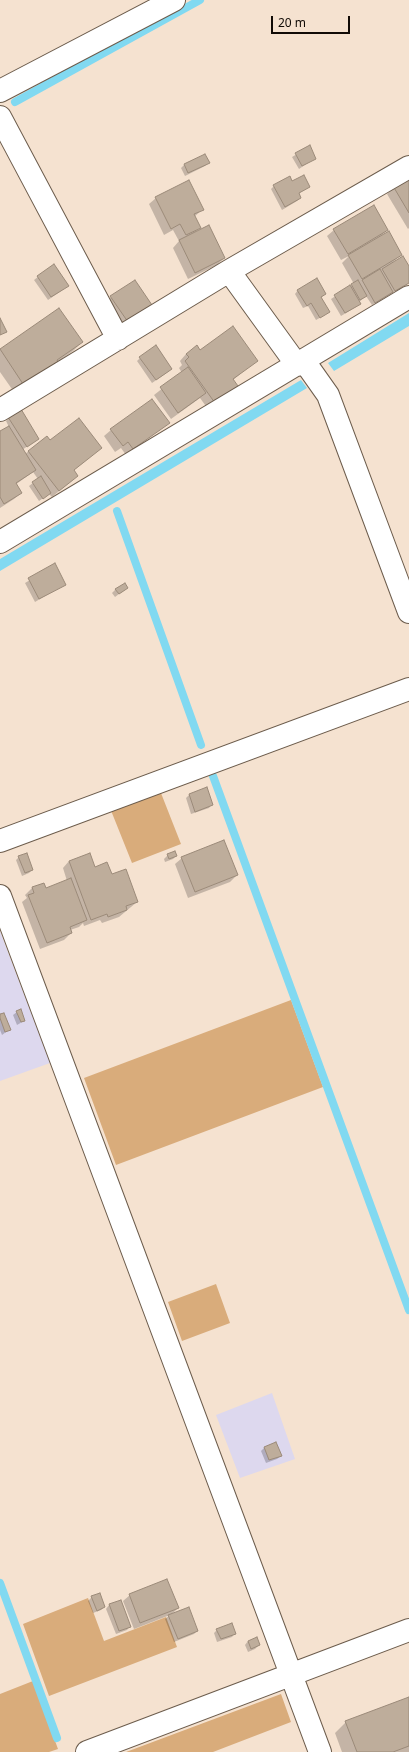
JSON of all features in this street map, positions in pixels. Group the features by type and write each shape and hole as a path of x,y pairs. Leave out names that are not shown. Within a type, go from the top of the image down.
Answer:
{"street":[{"path":"0,91 174,0"},
{"path":"0,117 118,339"},
{"path":"0,410 229,271 409,167"},
{"path":"229,271 300,363 328,395 409,612"},
{"path":"0,542 409,297"},
{"path":"0,841 409,689"},
{"path":"0,896 320,1752"},
{"path":"87,1752 409,1630"}],"shaded area":[{"path":"159,788 181,844 132,863 110,808"},
{"path":"0,931 50,1063 0,1081"},
{"path":"291,1000 323,1087 116,1165 84,1078"},
{"path":"216,1284 230,1323 182,1341 168,1302"},
{"path":"272,1393 295,1459 240,1478 216,1415"},
{"path":"88,1598 104,1641 166,1617 177,1647 49,1696 23,1624"},
{"path":"33,1681 58,1749 49,1752 0,1752 0,1694"},
{"path":"281,1694 291,1722 213,1752 126,1752"}],"water":[{"path":"409,313 409,326 334,371 328,363"},
{"path":"301,380 307,388 0,571 0,559"}],"building":[{"path":"310,145 316,159 302,166 295,153"},
{"path":"205,154 210,163 188,173 184,164"},
{"path":"304,175 310,187 299,193 301,198 285,207 273,185 290,176 292,181"},
{"path":"409,177 409,213 393,186"},
{"path":"189,180 204,210 194,214 201,228 186,235 180,224 171,229 155,197"},
{"path":"374,205 388,230 348,254 333,229"},
{"path":"209,225 225,258 195,273 179,240"},
{"path":"389,231 402,255 362,279 348,255"},
{"path":"403,256 409,266 409,283 395,291 382,269"},
{"path":"54,264 69,286 51,297 37,276"},
{"path":"380,269 393,292 375,303 362,280"},
{"path":"317,278 326,294 321,297 330,312 320,318 311,303 307,306 297,290"},
{"path":"135,280 152,305 128,322 110,296"},
{"path":"358,280 367,296 360,300 351,284"},
{"path":"350,285 361,304 345,313 334,295"},
{"path":"59,308 83,342 57,360 59,364 39,378 36,375 23,384 0,349"},
{"path":"0,318 7,332 0,335"},
{"path":"233,326 258,361 233,379 238,386 215,403 185,361 189,357 186,354 197,345 200,350"},
{"path":"156,345 172,369 156,380 139,357"},
{"path":"188,367 206,393 178,413 160,387"},
{"path":"152,399 170,423 133,449 128,442 123,446 110,429"},
{"path":"21,409 39,439 27,447 8,417"},
{"path":"79,418 102,448 74,470 78,476 59,491 28,451 47,436 50,440"},
{"path":"9,426 36,470 16,483 22,493 4,504 0,497 0,431"},
{"path":"41,476 51,493 43,499 32,482"},
{"path":"55,563 66,585 39,599 28,578"},
{"path":"125,583 128,588 119,594 115,589"},
{"path":"207,787 213,805 195,812 189,794"},
{"path":"224,840 238,875 195,892 181,857"},
{"path":"175,851 177,856 169,859 167,854"},
{"path":"27,853 33,870 25,873 18,856"},
{"path":"90,853 95,867 107,862 112,874 126,869 138,902 126,906 127,910 108,917 107,914 91,920 69,861"},
{"path":"71,878 87,920 70,927 72,933 47,943 28,895 34,893 32,887 44,883 46,888"},
{"path":"21,1009 25,1021 21,1022 16,1011"},
{"path":"4,1013 11,1030 5,1032 0,1018 0,1014"},
{"path":"276,1442 282,1456 269,1460 264,1447"},
{"path":"167,1579 179,1608 140,1623 129,1594"},
{"path":"100,1593 105,1607 97,1611 91,1596"},
{"path":"121,1600 131,1627 119,1631 109,1604"},
{"path":"189,1607 198,1631 178,1639 168,1615"},
{"path":"232,1623 236,1634 221,1639 216,1629"},
{"path":"257,1637 260,1645 251,1649 248,1641"},
{"path":"409,1697 409,1746 393,1752 357,1752 345,1721"}],"waterway":[{"path":"15,102 200,0"},
{"path":"117,511 201,745"},
{"path":"213,776 409,1310"},
{"path":"0,1583 57,1738"}]}
